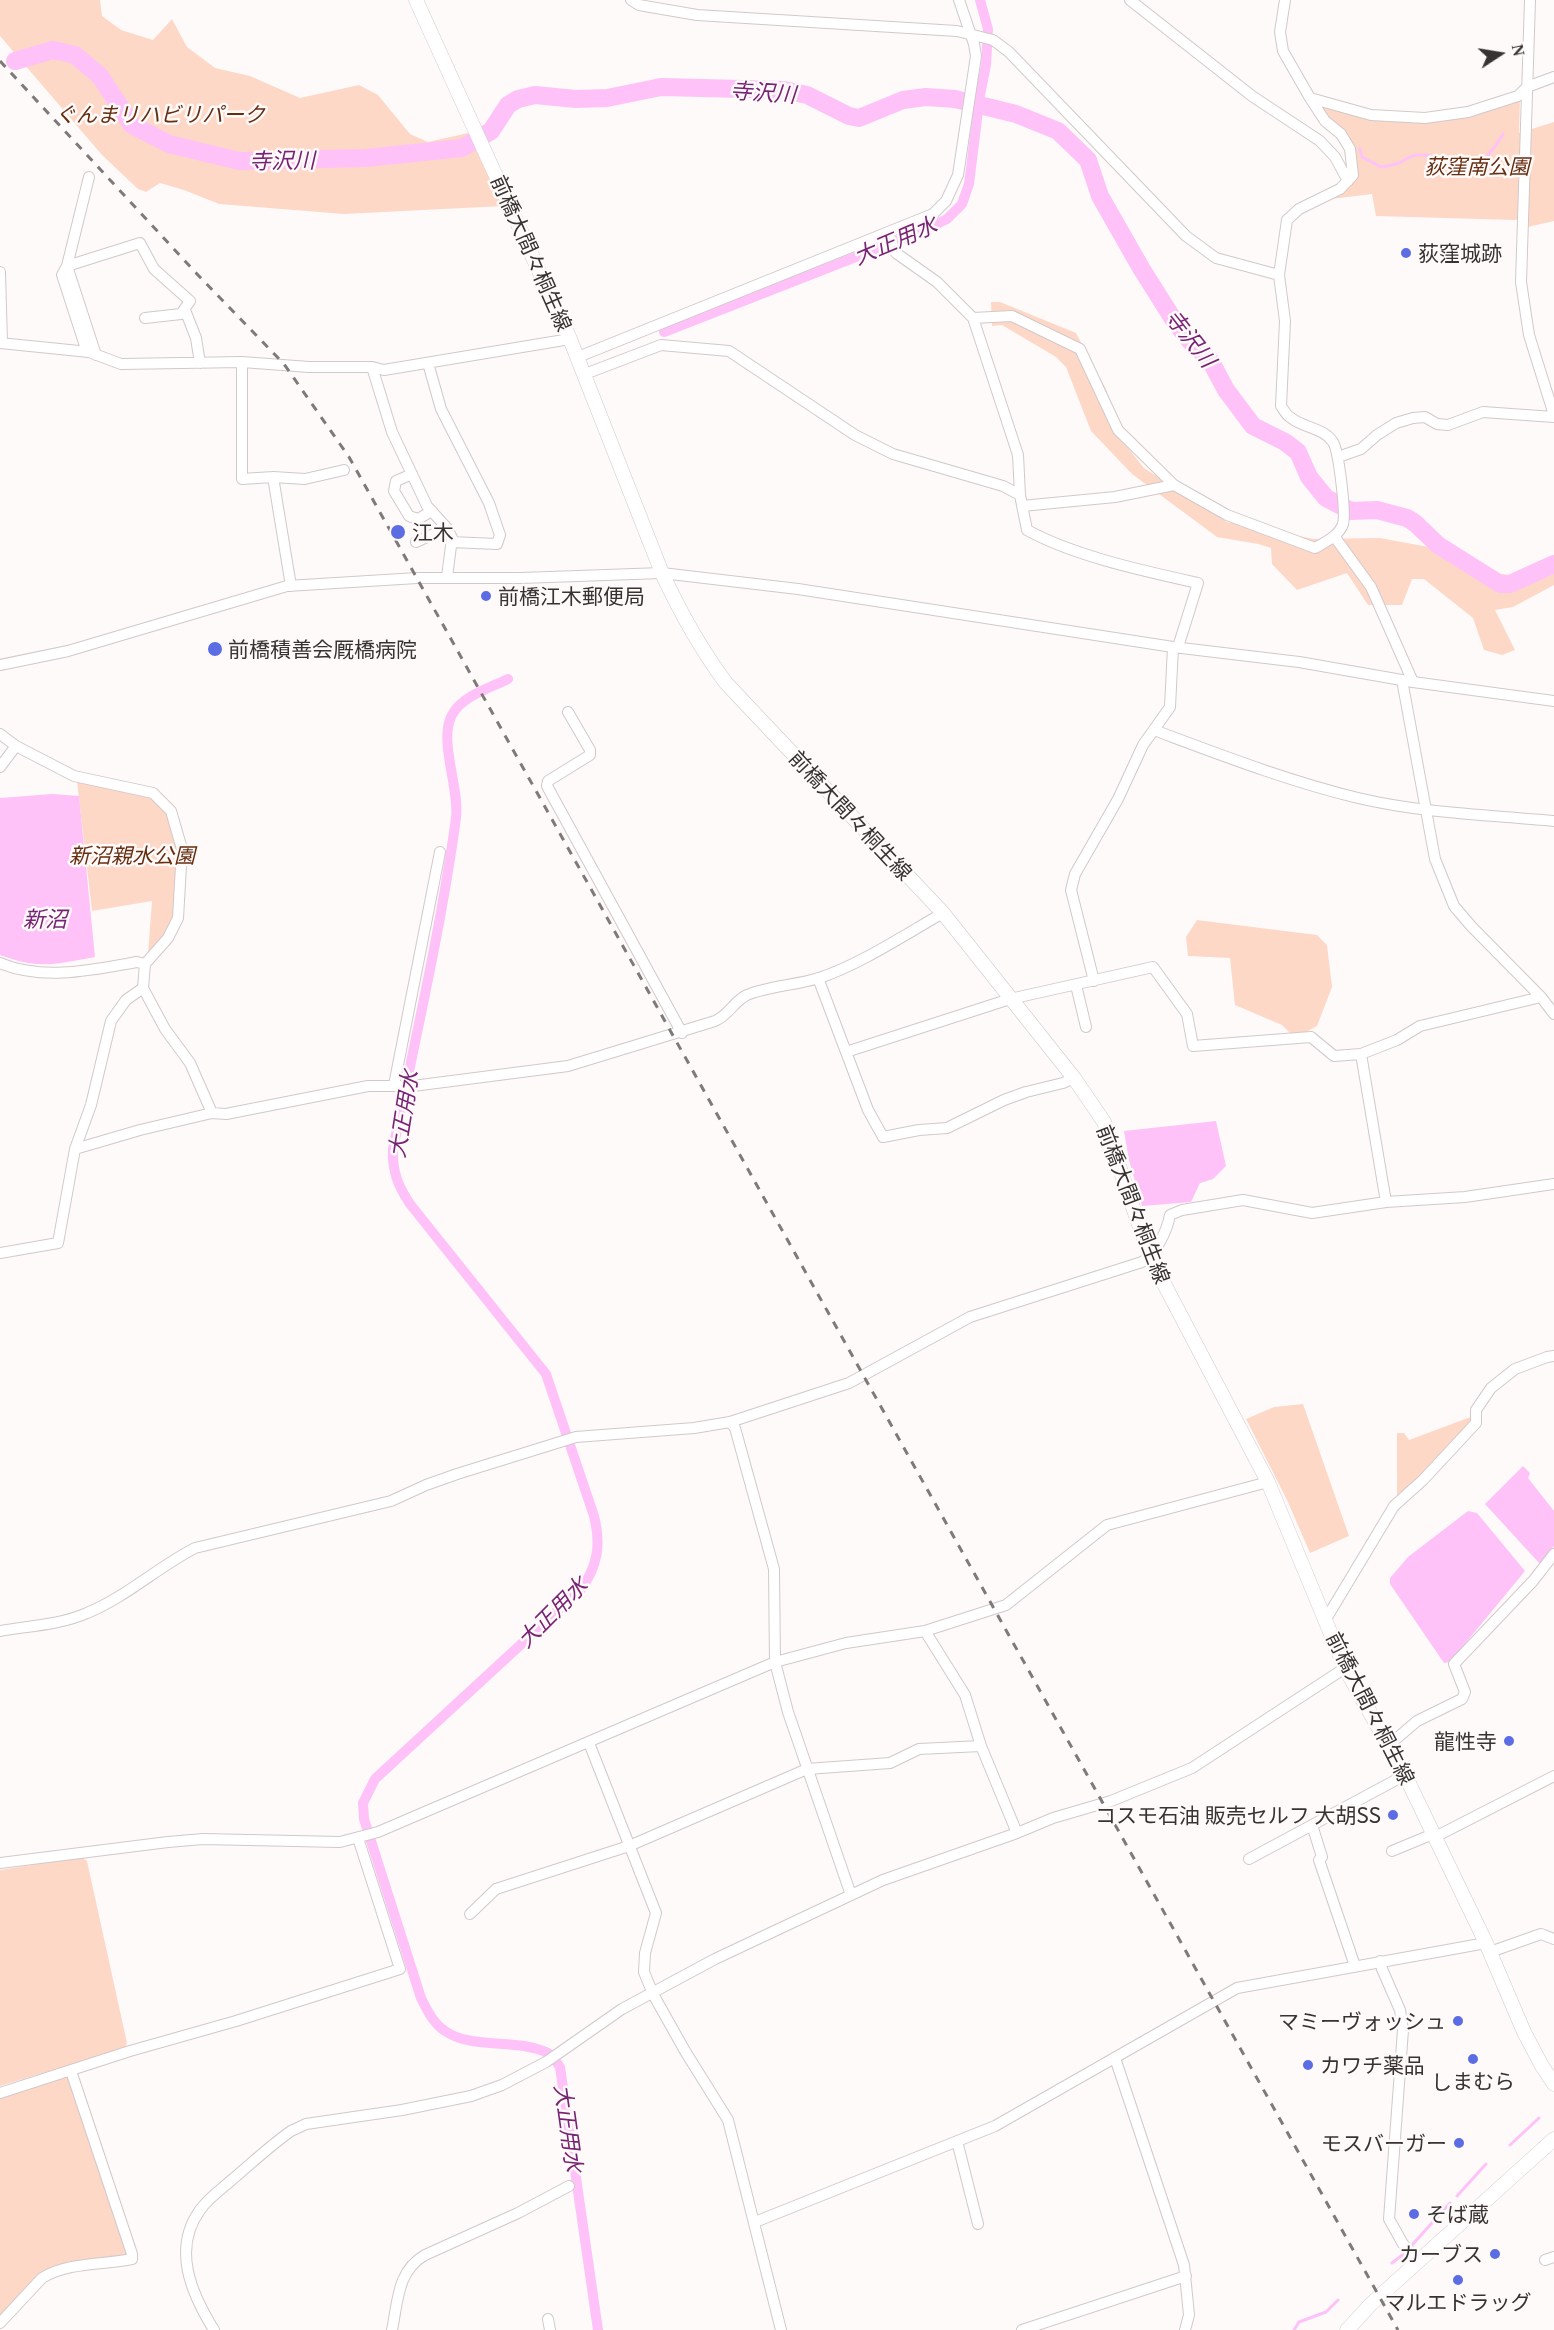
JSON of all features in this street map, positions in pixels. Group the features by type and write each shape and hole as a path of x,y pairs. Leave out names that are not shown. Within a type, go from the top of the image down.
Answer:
{"main road":[{"name":"前橋大間々桐生線","path":"416,0 570,339 662,573 706,656 726,683 943,913 1074,1078 1096,1110 1112,1140 1150,1257 1268,1482 1346,1668 1405,1775 1488,1947 1524,2032 1554,2084"},
{"path":"1347,2330 1371,2304 1554,2139"}],"street":[{"path":"631,0 639,5 697,15 957,31 993,40 1009,52 1186,236 1216,258 1279,275"},
{"path":"581,365 889,236 933,214 946,201 958,175 976,56 974,35 958,0"},
{"path":"1130,0 1252,96 1320,141 1335,157 1348,182"},
{"path":"973,318 1012,316 1080,349 1118,430 1174,485 1227,515 1315,548 1334,536 1343,525 1343,496 1338,457 1333,443 1322,432 1290,418 1281,406 1285,321 1279,275 1287,220 1299,209 1340,189 1353,175 1350,149 1341,134 1325,121 1283,51 1280,32 1285,0"},
{"path":"1338,457 1361,449 1396,423 1413,418 1425,417 1437,424 1448,425 1483,412 1554,416 1551,392 1529,335 1521,282 1530,0"},
{"path":"1310,98 1371,116 1425,118 1468,112 1518,96 1527,87 1554,77"},
{"path":"89,177 67,266 62,275 92,353"},
{"path":"889,236 894,250 937,282 973,318 1018,454 1021,501 1027,530 1048,542 1198,584 1175,647 1170,707 1143,745 1118,799 1075,874 1071,890 1094,981"},
{"path":"67,266 140,243 154,269 190,301 181,314 145,318"},
{"path":"0,272 1,343 92,353 122,364 242,362 309,367 372,367 384,370 570,339"},
{"path":"184,310 196,338 200,363"},
{"path":"581,365 661,345 729,351 855,435 893,454 1003,486 1021,501 1116,497 1174,485"},
{"path":"242,362 242,479 273,477 305,479 344,470"},
{"path":"429,363 441,409 489,503 500,535 497,544 451,542"},
{"path":"372,367 392,432 427,506 447,528 452,538 447,577"},
{"path":"412,474 396,481 394,491 409,516 418,519 432,511"},
{"path":"273,477 291,586"},
{"path":"416,543 447,528"},
{"path":"1334,536 1371,587 1408,681 1435,859 1454,906 1541,997 1554,1014"},
{"path":"0,665 68,651 261,592 291,586 447,577 521,578 662,573 798,589 1175,647 1299,662 1408,681 1554,701"},
{"path":"568,712 590,750 590,755 548,781 547,786 682,1033"},
{"path":"1154,730 1285,778 1360,799 1426,809 1554,821"},
{"path":"0,734 16,746 74,776 153,793 171,811 182,849 178,918 168,938 145,964 143,988 165,1029 190,1064 212,1113"},
{"path":"0,767 16,746"},
{"path":"396,1085 440,852"},
{"path":"75,1149 140,1130 212,1113 226,1114 368,1086 413,1086 568,1066 682,1033 722,1018 747,995 818,978 838,970 943,913"},
{"path":"0,963 33,972 85,971 137,962 145,964"},
{"path":"846,1052 1010,999 1153,967 1187,1014 1194,1046 1311,1037 1334,1056 1361,1054 1397,1040 1420,1026 1541,997"},
{"path":"818,978 868,1110 883,1137 919,1130 947,1128 1004,1100 1074,1078"},
{"path":"1076,985 1086,1027"},
{"path":"0,1253 58,1243 75,1149 91,1105 111,1021 126,1000 143,988"},
{"path":"1361,1054 1386,1202"},
{"path":"0,1631 88,1613 106,1604 175,1558 195,1548 391,1501 457,1474 576,1437 694,1428 730,1422 849,1383 970,1317 1142,1262 1150,1257 1166,1228 1170,1215 1182,1210 1243,1200 1312,1213 1386,1202 1465,1197 1554,1184"},
{"path":"1326,1619 1394,1506 1423,1480 1476,1424 1476,1410 1491,1388 1515,1369 1554,1356"},
{"path":"730,1422 735,1428 774,1569 775,1662 788,1712 851,1895"},
{"path":"0,1863 203,1839 331,1842 378,1832 775,1662 846,1643 925,1631 1006,1605 1107,1525 1268,1482"},
{"path":"1389,1745 1417,1721 1462,1699 1465,1692 1454,1664 1533,1581 1554,1554"},
{"path":"925,1631 965,1695 981,1746 1017,1833"},
{"path":"214,2330 204,2314 192,2285 186,2253 187,2235 201,2208 208,2201 280,2139 298,2127 402,2110 490,2091 546,2062 613,2015 716,1959 883,1880 1053,1818 1111,1800 1192,1768 1346,1668"},
{"path":"589,1743 656,1913 645,1953 644,1972 653,1994 728,2120 781,2330"},
{"path":"470,1914 496,1889 629,1845 807,1769 890,1763 920,1749 981,1746"},
{"path":"1249,1859 1405,1775"},
{"path":"1392,1851 1434,1835 1554,1776"},
{"path":"1312,1825 1322,1857 1319,1860 1355,1966"},
{"path":"0,2093 129,2051 236,2021 400,1970 360,1837"},
{"path":"755,2222 957,2141 1021,2112 1237,1989 1380,1961 1488,1947 1541,1934 1554,1938"},
{"path":"1380,1961 1400,2010 1403,2030 1389,2219 1403,2244 1419,2260"},
{"path":"1115,2058 1186,2277 1189,2315 1185,2330"},
{"path":"0,2323 42,2278 50,2273 82,2265 109,2264 132,2259 116,2202 71,2071"},
{"path":"957,2141 978,2224"},
{"path":"392,2330 402,2280 412,2264 425,2255 518,2213 568,2186"},
{"path":"1022,2330 1186,2277"}],"green space":[{"name":"ぐんまリハビリパーク","path":"0,0 100,0 102,16 121,30 153,40 172,19 187,47 215,68 250,76 300,98 359,85 378,95 410,134 428,142 468,133 503,206 344,214 219,204 160,183 146,192 138,189 102,155 0,36"},
{"name":"荻窪南公園","path":"1520,98 1519,133 1554,122 1554,221 1528,227 1527,218 1514,220 1376,216 1372,194 1323,200 1341,192 1353,145 1327,119 1320,106 1428,122"},
{"path":"991,302 1000,302 1076,333 1107,391 1108,423 1144,468 1227,522 1314,539 1380,538 1434,548 1487,572 1517,576 1554,562 1554,585 1513,607 1495,610 1515,650 1502,655 1484,650 1473,618 1424,579 1412,579 1402,605 1368,605 1347,573 1297,590 1272,564 1271,548 1217,537 1132,474 1091,431 1066,367 1056,357 1002,325 992,326"},
{"name":"新沼親水公園","path":"77,781 152,796 167,815 179,849 175,918 166,936 148,954 152,901 92,911"},
{"path":"1197,920 1317,935 1327,945 1332,987 1317,1026 1295,1038 1282,1025 1235,1005 1230,958 1188,956 1186,937"},
{"path":"1303,1404 1349,1536 1310,1553 1287,1500 1246,1419 1274,1407"},
{"path":"1473,1416 1471,1424 1422,1479 1397,1498 1397,1433 1404,1433 1409,1440"},
{"path":"82,1857 87,1861 127,2043 125,2048 0,2086 0,1870"},
{"path":"70,2075 127,2253 123,2256 47,2270 0,2318 0,2096"}],"water":[{"name":"新沼","path":"52,794 79,796 95,957 48,964 26,963 0,955 0,798"},
{"path":"1216,1121 1226,1166 1213,1179 1200,1183 1191,1202 1142,1206 1129,1160 1124,1131"},
{"path":"1523,1466 1530,1473 1528,1478 1554,1511 1554,1546 1540,1564 1485,1504"},
{"path":"1468,1511 1477,1513 1525,1571 1450,1662 1444,1663 1390,1584 1390,1578 1408,1557"}],"waterway":[{"name":"大正用水","path":"664,332 922,231 947,219 962,204 969,184 986,65 988,29 980,0"},
{"name":"寺沢川","path":"15,61 53,50 75,55 100,76 132,125 169,144 239,161 366,158 462,148 491,131 508,105 518,99 535,95 576,99 607,98 661,87 784,90 807,95 849,116 859,118 903,100 926,97 955,99 1016,114 1058,131 1088,160 1100,196 1175,322 1190,341 1210,360 1226,390 1253,426 1285,442 1298,452 1309,477 1326,498 1351,511 1377,510 1407,518 1438,545 1500,584 1510,584 1554,564"},
{"path":"1360,149 1362,157 1381,167 1399,163 1416,155 1473,165 1482,161 1503,134"},
{"name":"大正用水","path":"508,679 477,693 462,703 452,715 448,725 448,751 455,793 456,818 435,943 393,1149 394,1164 399,1184 410,1204 546,1374 594,1516 597,1536 596,1554 591,1572 581,1589 375,1779 363,1803 364,1819 421,1998 428,2012 441,2028 456,2037 536,2049 550,2054 560,2067 598,2330"},
{"path":"1510,2145 1539,2118"},
{"path":"1457,2196 1486,2164"},
{"path":"1412,2245 1450,2203"},
{"path":"1392,2263 1405,2253"},
{"path":"1294,2330 1299,2322 1326,2312 1338,2300"}],"railway":[{"path":"0,61 197,274 284,364 349,457 1398,2330"}],"place":[{"name":"荻窪城跡","path":"1406,253"},
{"name":"江木","path":"398,532"},
{"name":"前橋江木郵便局","path":"486,596"},
{"name":"前橋積善会厩橋病院","path":"215,649"},
{"name":"龍性寺","path":"1509,1741"},
{"name":"コスモ石油 販売セルフ 大胡SS","path":"1393,1815"},
{"name":"マミーヴォッシュ","path":"1458,2021"},
{"name":"しまむら","path":"1473,2059"},
{"name":"カワチ薬品","path":"1308,2065"},
{"name":"モスバーガー","path":"1459,2143"},
{"name":"そば蔵","path":"1414,2214"},
{"name":"カーブス","path":"1495,2254"},
{"name":"マルエドラッグ","path":"1458,2280"}]}
